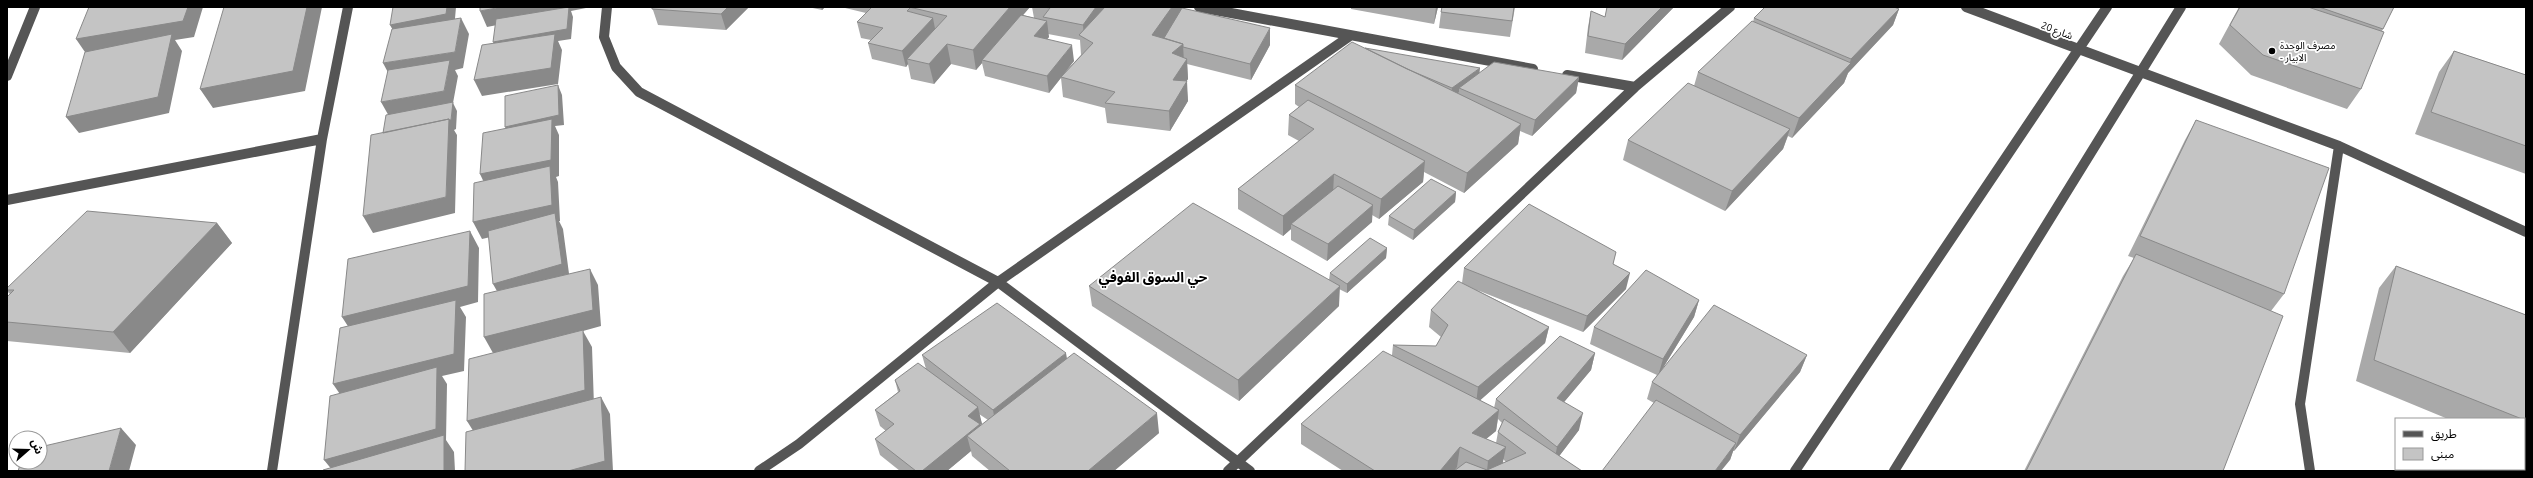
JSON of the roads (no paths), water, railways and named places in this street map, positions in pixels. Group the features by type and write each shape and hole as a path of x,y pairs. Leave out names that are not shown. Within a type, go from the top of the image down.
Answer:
{"street":[{"path":"7,76 35,7"},
{"path":"272,471 322,138 348,7"},
{"path":"607,7 604,37 616,67 638,92 998,282 1250,471"},
{"path":"1199,7 1543,71"},
{"path":"1228,471 1635,88 1730,7"},
{"name":"شارع 20","path":"1966,7 2339,146 2526,232"},
{"path":"1795,471 2080,50 2107,7"},
{"path":"1894,471 2140,71 2181,7"},
{"path":"759,471 799,444 998,282 1350,36"},
{"path":"1558,74 1635,88"},
{"path":"7,200 322,138"},
{"path":"2310,471 2300,404 2339,146"}],"place":[{"name":"مصرف الوحدة - الابيار","path":"2272,51"}],"district":[{"name":"حي السوق الفوفي","path":"1153,277"}]}
